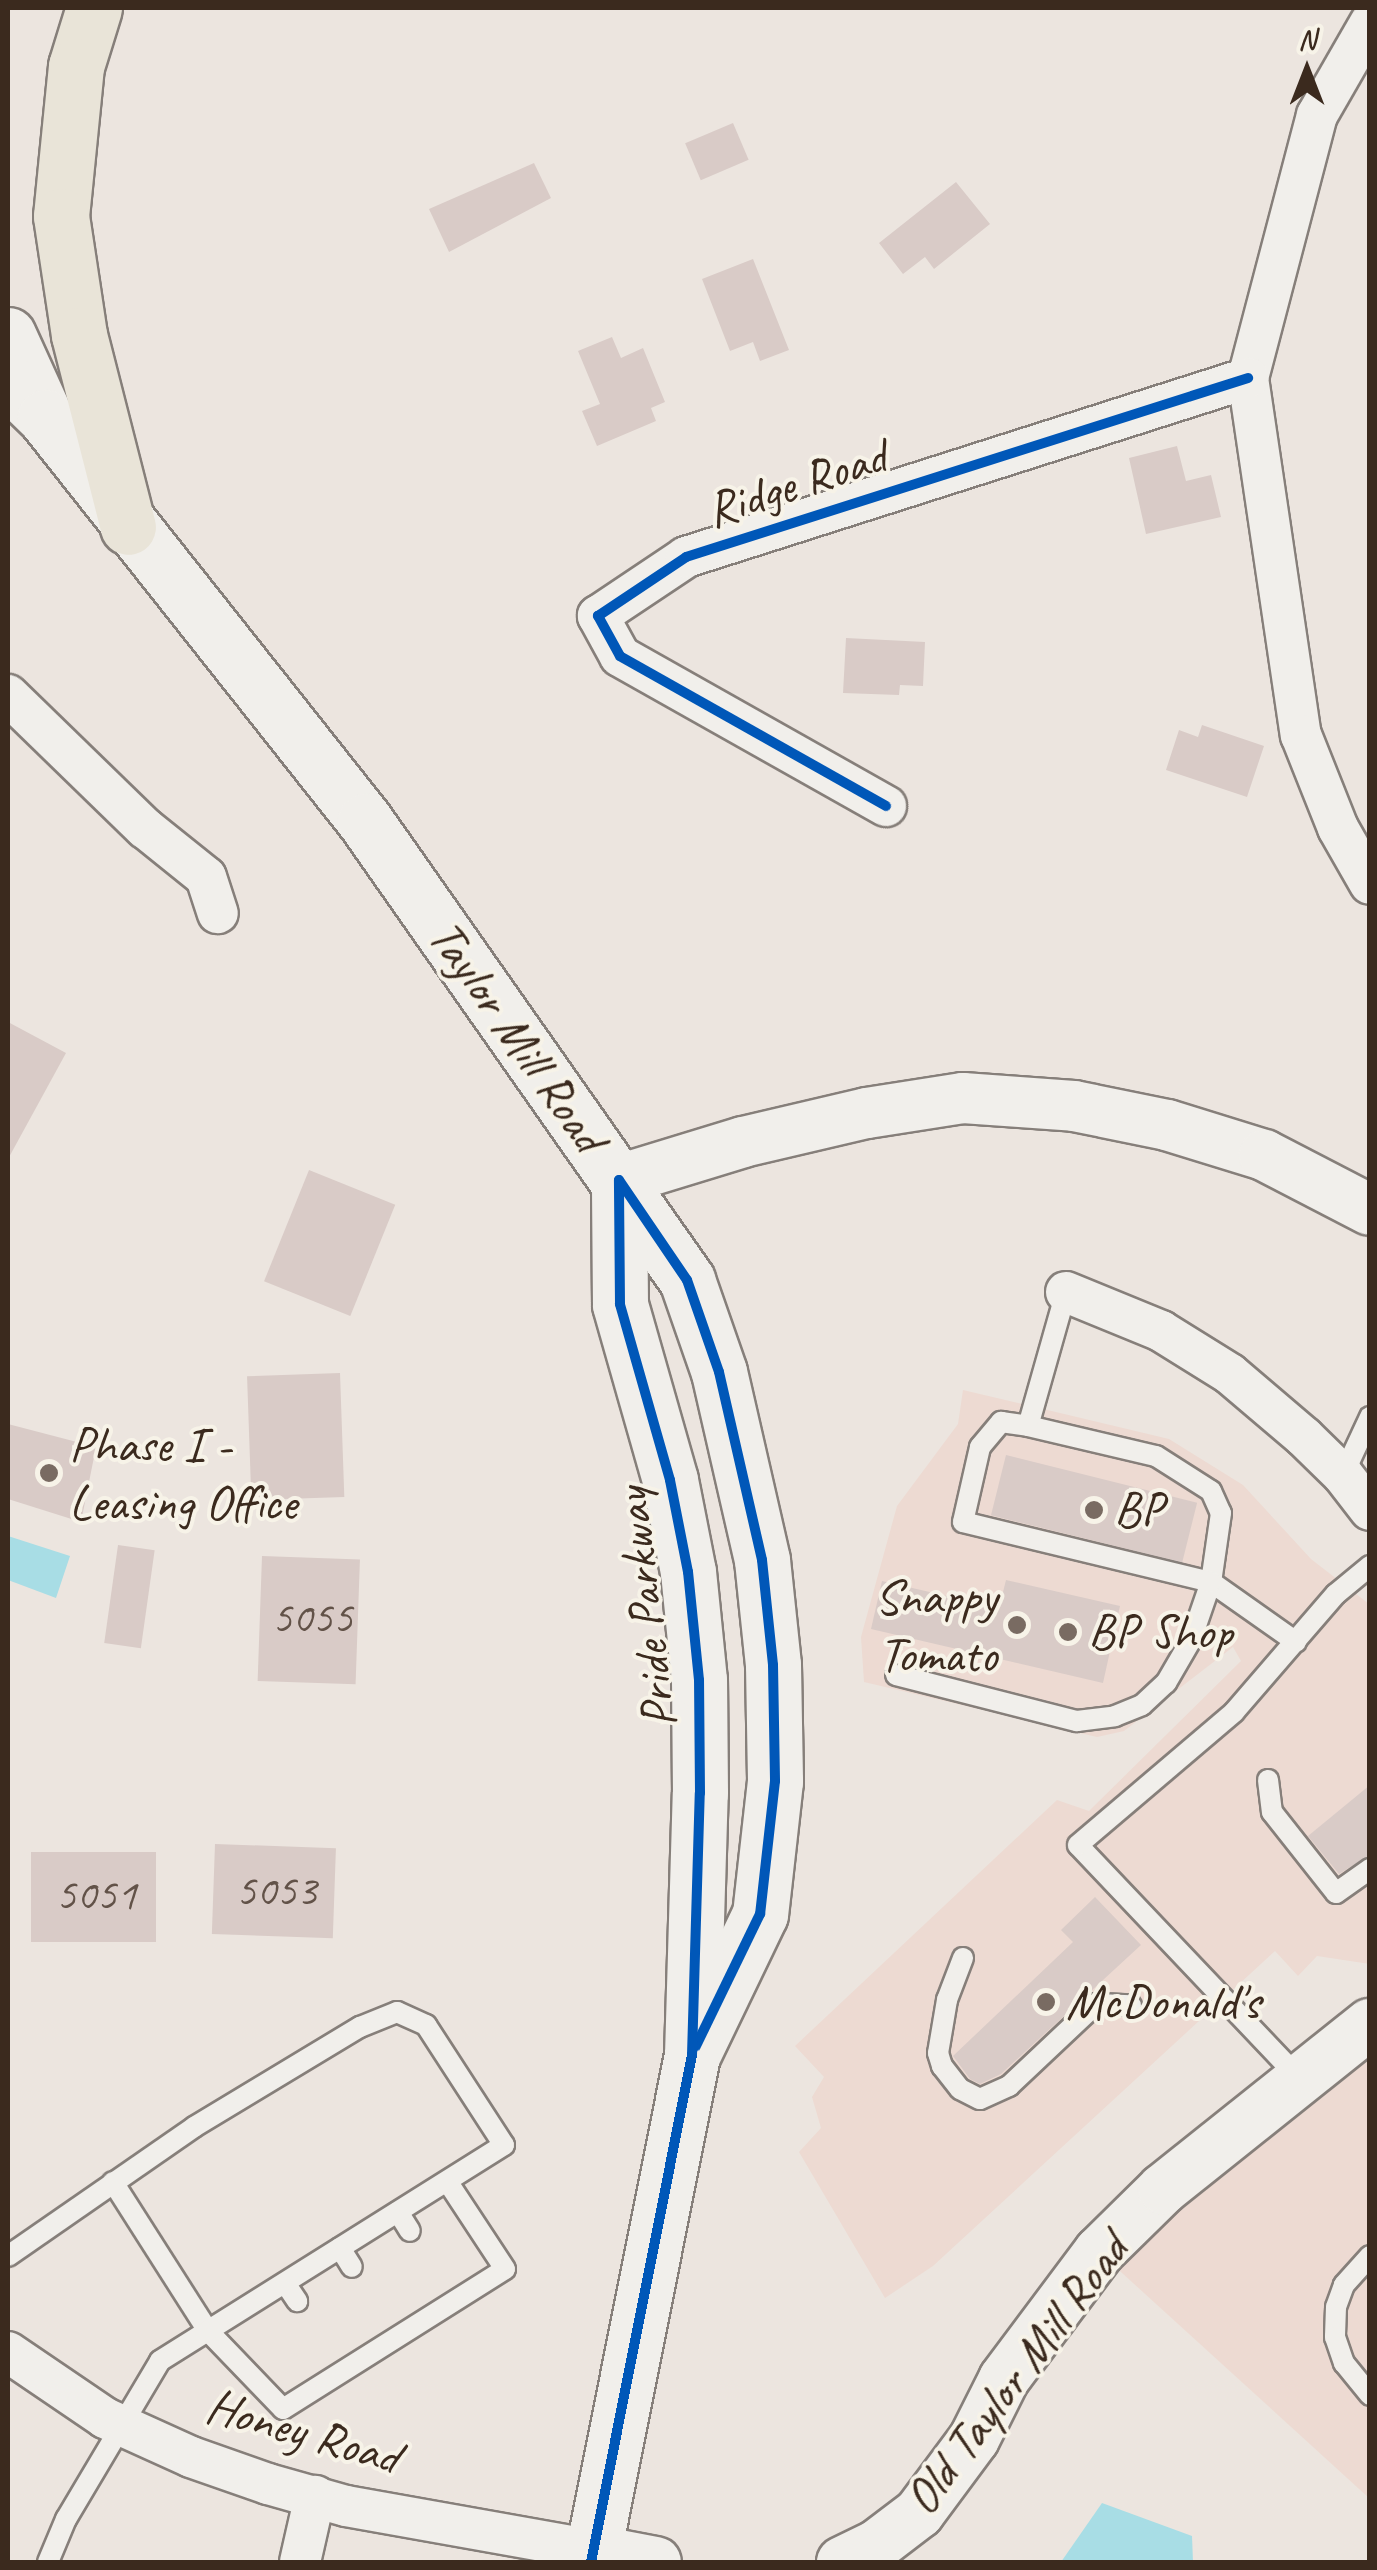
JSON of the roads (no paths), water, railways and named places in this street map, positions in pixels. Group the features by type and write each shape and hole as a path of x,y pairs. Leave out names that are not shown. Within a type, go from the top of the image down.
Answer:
{"highway":[{"path":"94,8 76,66 61,216 79,335 128,526"}],"main road":[{"name":"Taylor Mill Road","path":"8,335 26,399 364,821 618,1180"},
{"name":"Pride Parkway","path":"592,2556 692,2055 699,1680 688,1572 670,1480 620,1304 618,1180"},
{"name":"Pride Parkway","path":"618,1180 687,1280 719,1372 762,1560 772,1666 775,1781 760,1914 692,2055"}],"street":[{"path":"1370,23 1317,115 1248,378 1301,735 1338,828 1370,884"},
{"name":"Ridge Road","path":"886,806 620,656 598,616 686,557 1248,378"},
{"path":"8,695 131,815 206,876 218,913"},
{"name":"Taylor Mill Road","path":"618,1180 742,1142 867,1113 963,1098 1074,1106 1167,1125 1264,1155 1370,1210"},
{"path":"1066,1292 1160,1331 1230,1374 1343,1475 1370,1510"},
{"name":"Old Taylor Mill Road","path":"842,2562 876,2546 920,2513 974,2438 1004,2379 1098,2252 1163,2189 1370,2024"},
{"name":"Honey Road","path":"8,2352 120,2424 191,2457 315,2496 592,2556"},
{"path":"300,2562 315,2496"},
{"path":"592,2556 656,2562"}],"lane":[{"path":"1028,1426 1066,1292"},
{"path":"1343,1475 1370,1417"},
{"path":"896,1675 1077,1721 1116,1716 1142,1705 1166,1683 1191,1640 1211,1582 1221,1513 1211,1491 1156,1456 1001,1422 980,1447 963,1522 1211,1582 1296,1642"},
{"path":"1300,2080 1078,1846 1234,1712 1336,1594 1370,1566"},
{"path":"1268,1780 1272,1812 1336,1893 1370,1869"},
{"path":"963,1958 947,2000 938,2053 942,2066 960,2089 980,2099 1009,2086 1096,2004 1131,2005"},
{"path":"8,2256 210,2116 360,2027 396,2012 426,2025 504,2145 447,2182 404,2222 340,2248 160,2361 120,2424 48,2562"},
{"path":"114,2182 208,2331 282,2409 338,2365 391,2331 504,2268 447,2182"},
{"path":"340,2248 352,2267"},
{"path":"1370,2256 1344,2286 1336,2307 1335,2338 1344,2363 1370,2395"},
{"path":"285,2282 297,2301"}],"water":[{"path":"8,1536 70,1556 56,1598 8,1580"},
{"path":"1102,2503 1192,2536 1193,2562 1061,2562"}],"place":[{"name":"Phase I - Leasing Office","path":"49,1473"},
{"name":"BP","path":"1094,1510"},
{"name":"Snappy Tomato","path":"1017,1625"},
{"name":"BP Shop","path":"1068,1632"},
{"name":"McDonald's","path":"1046,2002"}]}
